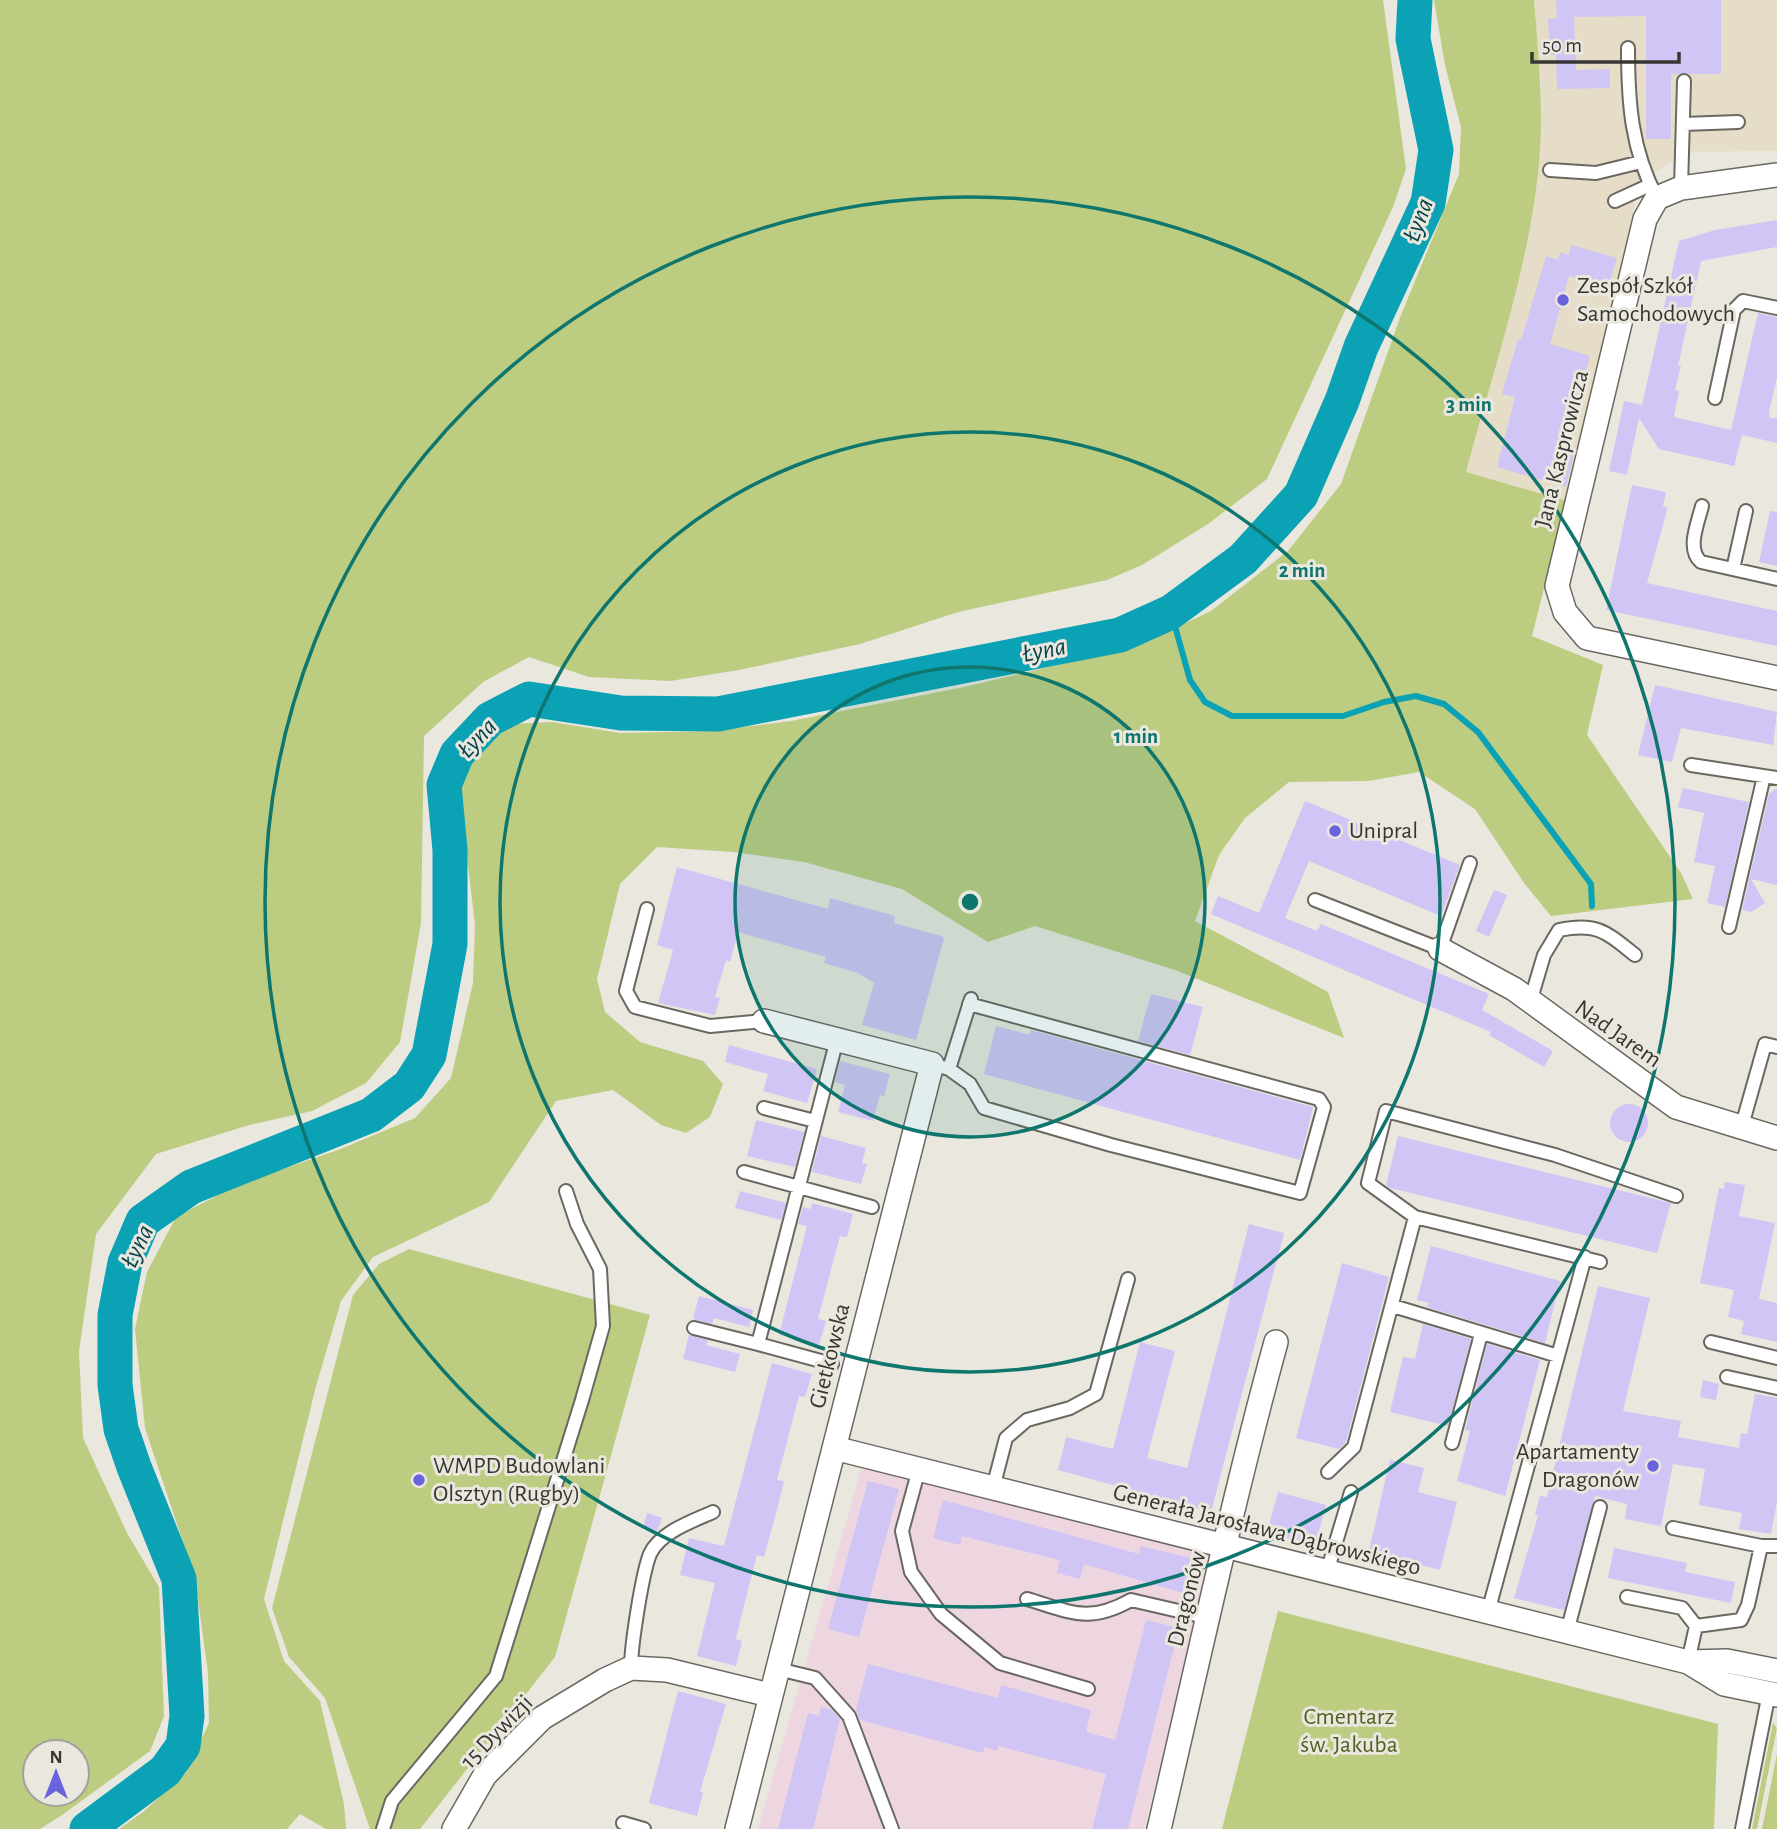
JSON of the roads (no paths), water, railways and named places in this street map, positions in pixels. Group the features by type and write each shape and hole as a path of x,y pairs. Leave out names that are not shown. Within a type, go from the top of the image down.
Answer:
{"street":[{"path":"1653,192 1777,176"},
{"name":"Jana Kasprowicza","path":"1653,192 1562,557 1557,586 1560,602 1573,623 1587,638 1777,678"},
{"name":"Nad Jarem","path":"1440,949 1514,989 1676,1107 1777,1138"},
{"path":"764,1021 940,1066"},
{"name":"Gietkowska","path":"737,1829 834,1448 940,1066"},
{"name":"Dragonów","path":"1159,1829 1227,1546 1238,1480 1276,1342"},
{"name":"Generała Jarosława Dąbrowskiego","path":"834,1448 1688,1662 1727,1661 1777,1671"},
{"name":"Generała Jarosława Dąbrowskiego","path":"1688,1662 1724,1684 1773,1694"},
{"name":"15 Dywizji","path":"454,1829 485,1776 542,1718 605,1680 631,1668 667,1670 770,1695"}],"lane":[{"path":"1615,201 1653,192 1635,147 1628,101 1628,48"},
{"path":"1681,188 1684,81"},
{"path":"1683,124 1738,122"},
{"path":"1550,170 1596,173 1641,162"},
{"path":"1715,398 1734,310 1743,301 1777,308"},
{"path":"1702,506 1693,549 1701,562 1777,579"},
{"path":"1733,569 1746,511"},
{"path":"1691,765 1773,777 1729,927"},
{"path":"1315,900 1440,949 1470,863"},
{"path":"647,909 626,991 635,1007 710,1026 764,1021"},
{"path":"1530,1002 1544,955 1559,930 1583,925 1605,931 1634,955"},
{"path":"970,1001 1319,1099 1324,1107 1300,1193 1111,1145 984,1108 970,1084 940,1066 970,1001"},
{"path":"758,1344 836,1039"},
{"path":"1741,1129 1765,1044 1777,1046"},
{"path":"764,1108 815,1121"},
{"path":"1600,1262 1415,1217 1368,1183 1386,1111 1555,1155 1676,1196"},
{"path":"744,1172 872,1207"},
{"path":"383,1829 392,1801 496,1676 589,1375 603,1326 600,1269 577,1224 566,1191"},
{"path":"1328,1472 1353,1447 1415,1217"},
{"path":"1488,1612 1585,1257"},
{"path":"993,1488 1006,1438 1027,1420 1070,1408 1096,1394 1128,1279"},
{"path":"1393,1306 1558,1356"},
{"path":"694,1328 832,1364"},
{"path":"1452,1443 1480,1334"},
{"path":"1711,1342 1777,1358"},
{"path":"1727,1377 1777,1388"},
{"path":"919,1469 902,1531 911,1572 941,1614 1000,1663 1088,1689"},
{"path":"1327,1572 1351,1492"},
{"path":"1567,1632 1600,1507"},
{"path":"631,1668 631,1651 650,1552 675,1529 713,1511"},
{"path":"1673,1528 1761,1546 1777,1546"},
{"path":"1696,1626 1741,1620 1748,1605 1761,1546"},
{"path":"1627,1597 1682,1608 1696,1626"},
{"path":"1027,1598 1084,1616 1112,1611 1131,1600 1209,1618"},
{"path":"1688,1662 1696,1626"},
{"path":"778,1668 816,1678 849,1716 892,1829"},
{"path":"1742,1829 1773,1694"},
{"path":"623,1823 644,1829"}],"waterway":[{"name":"Łyna","path":"87,1829 165,1771 183,1746 187,1716 179,1579 121,1429 115,1385 115,1315 125,1263 143,1221 191,1187 371,1115 409,1086 429,1055 450,944 450,850 444,785 457,754 490,719 529,699 621,713 718,714 1120,635 1171,612 1243,559 1301,495 1342,401 1361,347 1428,203 1436,150 1413,39 1415,0"},
{"path":"1171,612 1190,680 1205,702 1232,716 1343,716 1384,702 1416,696 1444,704 1478,732 1591,884 1592,906"}],"place":[{"name":"Zespół Szkół Samochodowych","path":"1563,300"},
{"name":"Unipral","path":"1335,831"},
{"name":"Apartamenty Dragonów","path":"1653,1466"},
{"name":"WMPD Budowlani Olsztyn (Rugby)","path":"419,1480"}],"park label":[{"name":"Cmentarz św. Jakuba","path":"1349,1731"}]}
